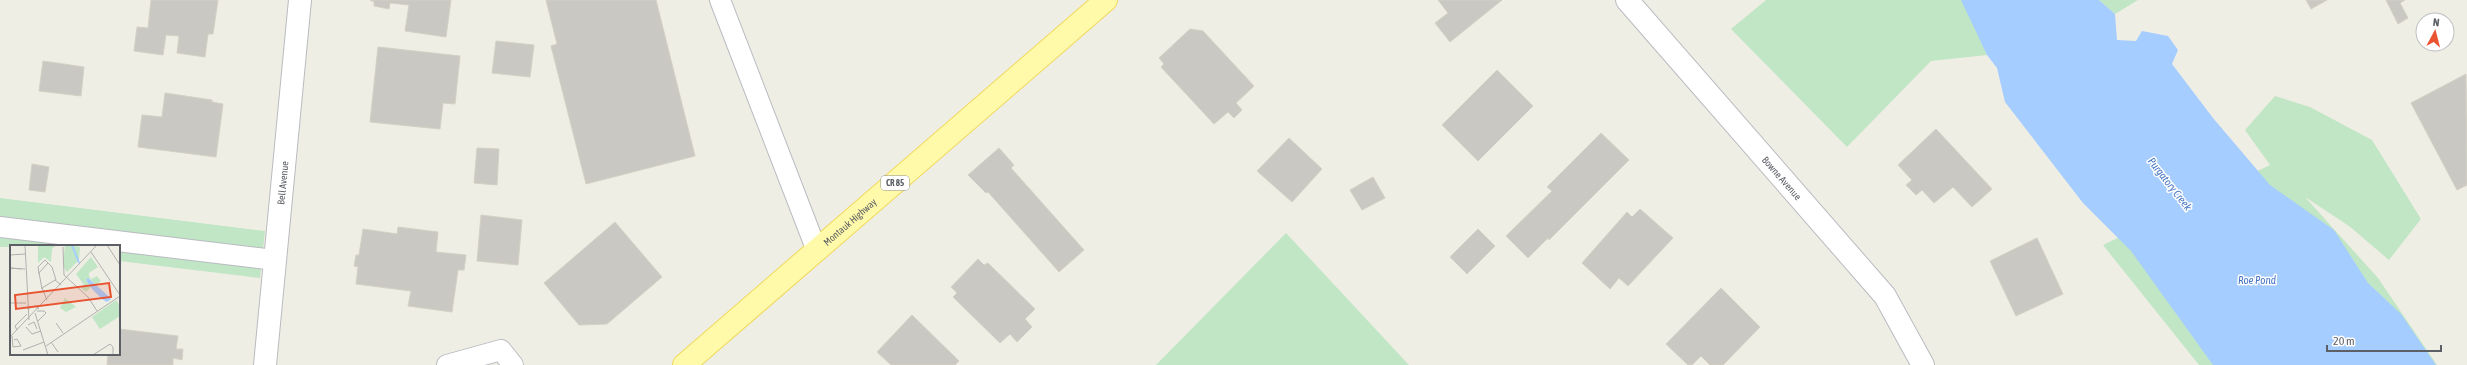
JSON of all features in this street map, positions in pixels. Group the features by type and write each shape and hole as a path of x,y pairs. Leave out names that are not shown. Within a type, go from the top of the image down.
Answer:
{"main road":[{"name":"Montauk Highway","path":"684,365 1106,0"}],"street":[{"name":"Bell Avenue","path":"265,365 300,0"},
{"name":"Bowne Avenue","path":"1627,0 1885,296 1923,365"}],"lane":[{"path":"720,0 817,251"},
{"path":"0,227 275,260"},
{"path":"447,365 501,350 513,365"}],"green space":[{"path":"1766,0 1965,0 1987,55 1931,61 1847,147 1731,29"},
{"path":"2099,0 2138,0 2115,14"},
{"path":"2275,96 2310,107 2372,140 2421,219 2389,260 2349,226 2305,197 2378,278 2437,365 2199,365 2103,245 2270,165 2245,130"},
{"path":"0,198 265,231 260,278 120,261 120,245 10,245 10,247 0,247"},
{"path":"1286,233 1409,365 1156,365"}],"water":[{"name":"Roe Pond","path":"1961,0 2099,0 2115,14 2117,40 2136,41 2142,31 2168,36 2178,50 2172,64 2213,118 2270,185 2334,230 2368,283 2401,314 2436,365 2213,365 2131,251 2083,203 2005,102 1997,68 1987,55"}],"building":[{"path":"151,0 218,0 213,34 208,34 205,57 177,53 179,36 166,35 163,55 134,51 137,27 148,28"},
{"path":"370,0 451,0 446,37 405,31 409,5 390,3 389,9 374,6 374,2"},
{"path":"546,0 656,0 695,156 586,184 551,46 557,44"},
{"path":"1438,0 1502,0 1450,42 1435,23 1448,13"},
{"path":"2306,0 2327,0 2311,9"},
{"path":"2386,0 2405,0 2400,3 2408,18 2398,24"},
{"path":"1190,29 1203,31 1254,86 1236,103 1242,110 1234,118 1228,112 1214,124 1161,67 1164,64 1159,58"},
{"path":"496,41 534,45 530,77 492,73"},
{"path":"378,47 460,56 455,104 443,103 440,129 370,122"},
{"path":"43,61 84,67 81,96 39,91"},
{"path":"1497,70 1533,106 1478,161 1442,125"},
{"path":"2466,74 2467,185 2457,190 2411,103"},
{"path":"165,93 212,100 212,102 223,104 216,157 138,147 142,115 162,117"},
{"path":"1936,129 1992,189 1972,207 1953,187 1934,203 1922,190 1916,195 1906,185 1912,180 1898,165"},
{"path":"1601,133 1629,160 1549,240 1548,238 1528,258 1506,236 1552,191 1547,187"},
{"path":"1289,138 1322,169 1292,202 1257,171"},
{"path":"477,148 499,149 497,185 474,183"},
{"path":"999,148 1014,165 1011,168 1084,250 1059,272 988,192 986,193 968,175"},
{"path":"32,164 49,167 45,192 29,190"},
{"path":"1373,177 1385,198 1362,210 1350,190"},
{"path":"1640,209 1673,238 1628,286 1619,278 1610,289 1582,263 1627,212 1632,217"},
{"path":"481,215 522,220 518,265 477,261"},
{"path":"615,222 662,277 607,324 579,325 544,283"},
{"path":"398,227 438,232 436,252 466,255 464,270 458,270 452,312 408,306 411,291 356,284 358,267 354,266 356,255 359,255 363,229 397,234"},
{"path":"1478,229 1495,246 1467,274 1450,257"},
{"path":"2037,238 2063,294 2016,316 1990,261"},
{"path":"978,259 984,265 988,263 1035,309 1025,319 1032,327 1017,342 1010,334 1000,343 953,297 957,293 951,287"},
{"path":"1721,288 1760,327 1723,365 1710,365 1701,356 1692,365 1688,365 1666,344"},
{"path":"912,315 959,361 955,365 891,365 877,352"},
{"path":"120,329 178,336 176,349 183,349 182,360 173,358 173,365 107,365 108,355 120,355"}],"water label":[{"name":"Purgatory Creek","path":"2170,184"}]}
